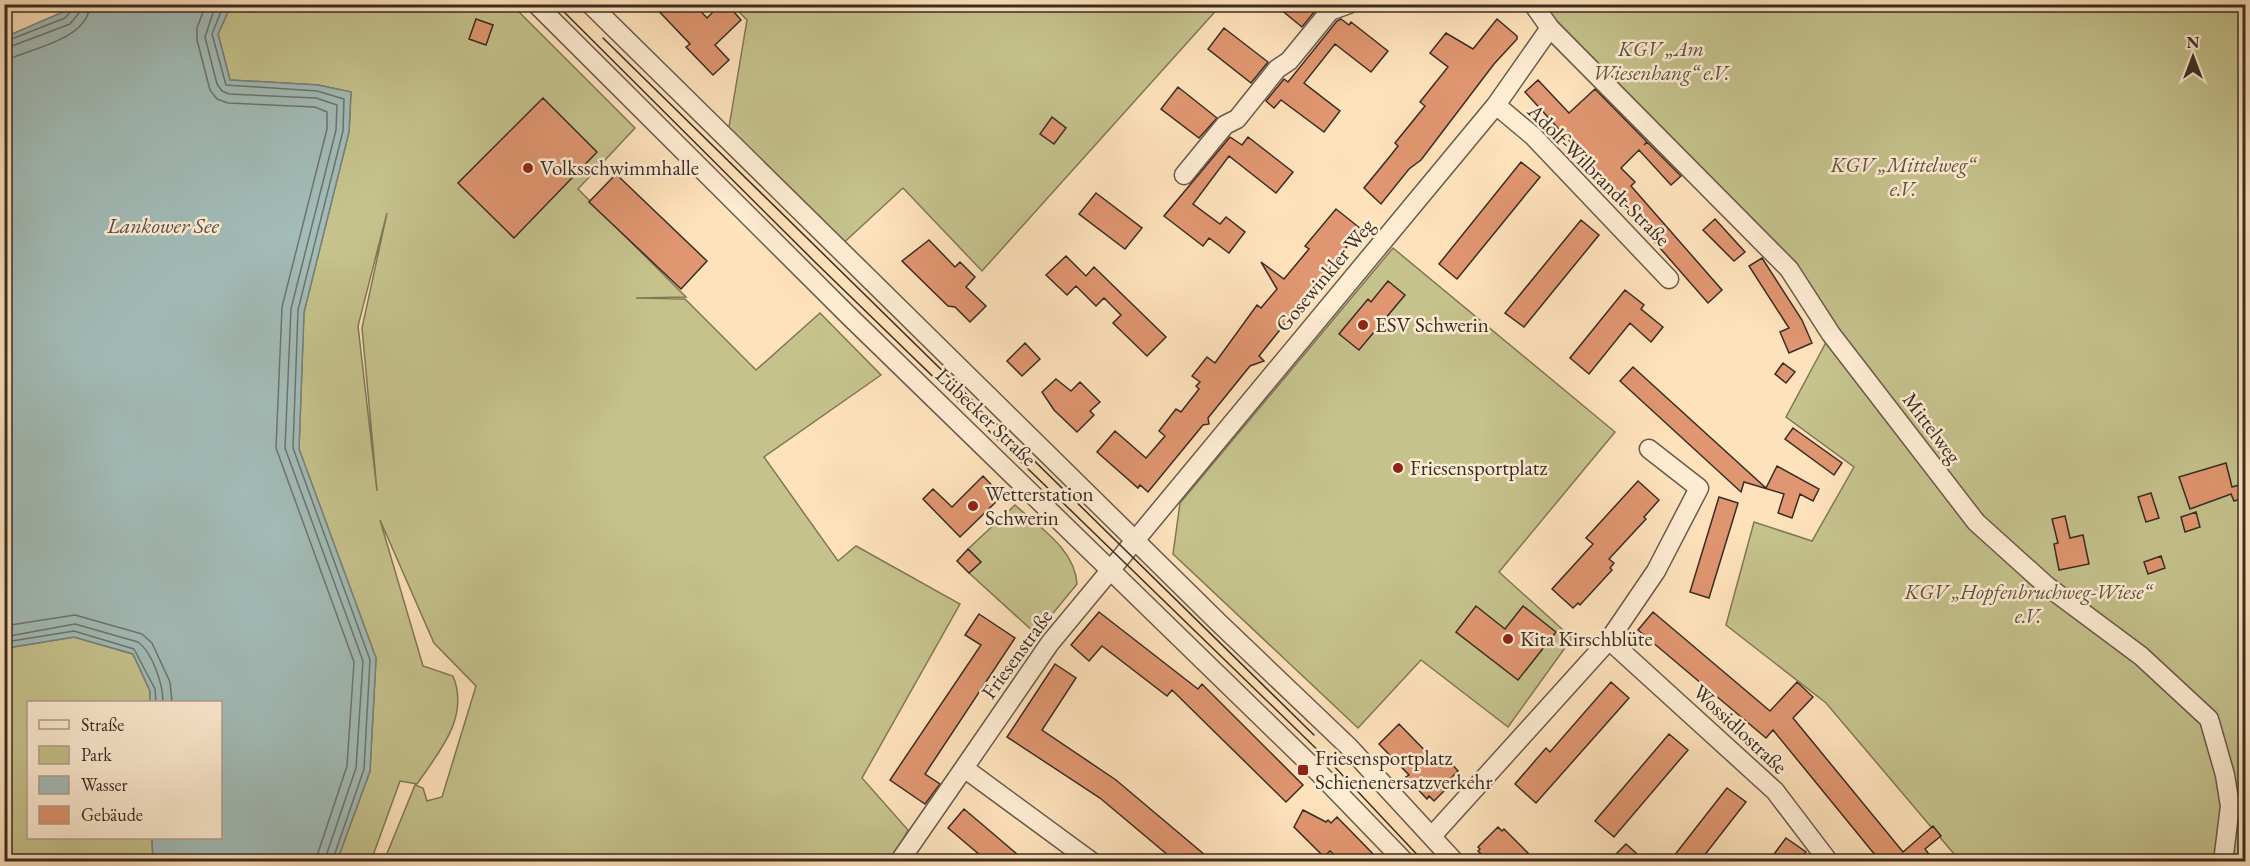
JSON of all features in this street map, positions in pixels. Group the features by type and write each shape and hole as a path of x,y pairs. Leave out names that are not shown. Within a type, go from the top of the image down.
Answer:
{"street":[{"name":"Lübecker Straße","path":"536,4 848,315 1112,571 1405,861"},
{"name":"Lübecker Straße","path":"590,4 1349,747 1455,861"},
{"path":"1184,175 1225,125 1237,120 1277,69 1289,61 1330,11 1348,4"},
{"path":"1533,4 1550,28"},
{"name":"Gosewinkler Weg","path":"1112,571 1331,301 1496,105 1550,28"},
{"name":"Mittelweg","path":"1550,28 1789,269 1832,334 1976,522 2047,586 2141,656 2209,719 2226,775 2230,806 2223,861"},
{"name":"Adolf-Wilbrandt-Straße","path":"1496,105 1533,135 1669,279"},
{"path":"1432,836 1609,640 1656,571 1699,488 1649,449"},
{"name":"Friesenstraße","path":"899,861 1050,643 1112,571"},
{"name":"Wossidlostraße","path":"1609,640 1775,791 1829,861"},
{"path":"964,768 1092,861"}],"green space":[{"path":"231,5 512,5 635,128 578,189 686,297 636,298 685,299 756,370 820,313 881,375 764,457 838,561 856,546 960,604 862,778 908,830 891,861 384,861 415,785 423,788 427,801 442,797 476,686 434,643 380,520 423,666 453,676 458,706 455,720 443,747 417,784 400,781 371,861 337,861 370,771 376,658 299,449 304,312 349,132 351,92 318,85 230,80 218,34","holes":["387,213 362,328 377,491 358,326"]},
{"path":"732,5 1221,5 982,271 903,188 838,248 727,139 747,20"},
{"name":"KGV „Hopfenbruchweg-Wiese“ e.V.","path":"1533,5 2245,5 2245,861 1960,861 1826,703 1726,625 1754,522 1812,541 1854,467 1786,417 1831,333 1789,269"},
{"name":"Friesensportplatz","path":"1393,248 1615,432 1499,572 1572,638 1508,727 1421,660 1358,728 1173,554 1180,503"},
{"path":"1015,505 1045,530 1063,549 1075,571 1077,584 1036,634 969,573 981,562 968,549"},
{"path":"74,637 133,654 150,691 150,701 27,701 27,839 152,839 153,861 5,862 5,656 13,647"}],"water":[{"name":"Lankower See","path":"70,4 231,5 218,34 230,80 318,85 351,92 349,132 304,312 299,449 376,658 370,771 337,861 153,861 152,839 222,839 222,701 150,701 150,691 133,654 74,637 13,647 5,656 5,37 63,12"}],"building":[{"path":"652,4 694,4 707,18 721,4 727,4 741,20 715,45 729,60 713,75 686,47 690,44"},
{"path":"1274,4 1317,4 1319,6 1302,27"},
{"path":"476,19 493,25 486,45 469,39"},
{"path":"1341,19 1349,25 1351,22 1388,51 1371,72 1335,44 1304,83 1340,111 1324,132 1281,100 1274,108 1266,101 1284,79 1288,82"},
{"path":"1497,19 1517,36 1517,39 1494,64 1421,160 1409,169 1381,204 1364,188 1398,146 1395,143 1425,106 1420,102 1448,67 1430,53 1446,33 1473,49"},
{"path":"1224,28 1268,62 1251,83 1208,49"},
{"path":"1538,80 1569,113 1595,89 1681,176 1671,185 1639,150 1621,168 1635,182 1631,186 1722,290 1708,303 1625,208 1628,205 1525,92"},
{"path":"1178,87 1217,118 1199,138 1161,109"},
{"name":"Volksschwimmhalle","path":"543,98 597,152 514,238 458,183"},
{"path":"1052,117 1066,128 1054,144 1040,134"},
{"path":"1230,137 1242,145 1248,137 1293,172 1276,193 1229,156 1193,204 1220,224 1226,217 1245,232 1229,253 1209,238 1203,246 1164,216"},
{"path":"1521,162 1540,177 1457,279 1439,264"},
{"path":"616,174 707,261 681,289 589,202"},
{"path":"1096,193 1142,228 1125,249 1079,214"},
{"path":"1336,209 1361,229 1259,356 1264,361 1250,366 1208,418 1209,424 1203,425 1148,492 1140,485 1138,488 1097,452 1115,431 1146,458 1165,436 1159,431 1176,409 1181,412 1199,389 1196,386 1200,382 1192,376 1207,357 1215,363 1257,305 1261,308 1277,289 1261,262 1284,279 1309,249 1305,246"},
{"path":"1715,219 1745,252 1734,261 1703,230"},
{"path":"1581,220 1599,235 1524,327 1505,313"},
{"path":"929,240 955,267 960,262 975,277 966,287 986,306 970,322 955,307 948,306 902,261"},
{"path":"1066,256 1086,276 1094,267 1166,337 1147,356 1113,323 1121,315 1104,298 1096,306 1076,286 1067,295 1046,275"},
{"path":"1762,258 1802,320 1812,343 1789,353 1780,332 1789,328 1749,266"},
{"name":"ESV Schwerin","path":"1388,281 1405,295 1359,350 1339,334 1368,299 1371,302"},
{"path":"1625,290 1644,305 1641,309 1663,327 1651,342 1630,323 1589,374 1570,358"},
{"path":"1025,343 1040,359 1022,376 1007,361"},
{"path":"1783,363 1795,372 1786,383 1775,374"},
{"path":"1633,367 1766,488 1777,466 1819,489 1813,501 1800,494 1792,518 1778,513 1784,494 1744,482 1741,492 1620,381"},
{"path":"1056,379 1071,391 1080,382 1100,402 1090,411 1094,415 1077,432 1054,410 1042,392"},
{"path":"1793,428 1842,463 1834,475 1785,439"},
{"path":"2226,463 2232,487 2246,483 2246,497 2234,501 2231,494 2190,509 2179,477"},
{"name":"Wetterstation Schwerin","path":"983,476 1002,496 960,537 923,499 933,489 952,507"},
{"path":"1638,481 1659,500 1644,517 1646,519 1609,559 1614,563 1610,568 1612,570 1580,605 1578,603 1573,608 1552,589 1593,544 1586,538"},
{"path":"2151,493 2159,518 2146,522 2138,497"},
{"path":"1719,497 1738,503 1709,598 1690,592"},
{"path":"2196,512 2200,527 2185,532 2181,517"},
{"path":"2065,516 2070,538 2083,535 2089,564 2059,570 2054,544 2058,543 2052,519"},
{"path":"968,549 981,562 969,573 957,561"},
{"path":"2161,556 2165,568 2148,574 2144,562"},
{"name":"Kita Kirschblüte","path":"1476,606 1505,629 1523,606 1556,632 1518,680 1456,632"},
{"path":"1099,612 1198,689 1202,684 1303,785 1286,802 1172,690 1167,696 1102,646 1089,661 1071,645"},
{"path":"1653,612 1770,711 1797,682 1813,697 1793,718 1903,852 1933,826 1941,836 1925,849 1934,861 1880,861 1773,730 1766,738 1638,630"},
{"path":"979,614 1015,638 925,774 940,784 925,804 890,780 981,645 965,635"},
{"path":"1055,664 1076,678 1042,730 1116,780 1212,861 1175,861 1100,798 1007,737"},
{"path":"1611,682 1629,698 1536,803 1515,784 1546,748 1550,752"},
{"path":"1399,724 1441,767 1448,760 1458,771 1451,778 1454,781 1434,801 1429,796 1427,799 1406,777 1409,775 1379,744"},
{"path":"1669,734 1688,750 1614,837 1595,821"},
{"path":"1727,788 1746,802 1700,861 1670,861"},
{"path":"964,809 1025,861 987,861 948,828"},
{"path":"1303,810 1326,822 1328,820 1331,823 1337,817 1380,861 1341,861 1330,851 1324,857 1294,827"},
{"path":"1498,827 1502,831 1504,829 1528,853 1520,861 1488,861 1478,851 1480,849 1478,847"},
{"path":"1786,838 1806,852 1799,861 1769,861"},
{"path":"1626,844 1645,861 1625,861 1617,853"}],"tram line":[{"path":"556,4 817,264 1331,763 1424,862"},
{"path":"603,38 1314,735"}],"place":[{"name":"Volksschwimmhalle","path":"528,168"},
{"name":"ESV Schwerin","path":"1363,325"},
{"name":"Friesensportplatz","path":"1398,468"},
{"name":"Wetterstation Schwerin","path":"973,506"},
{"name":"Kita Kirschblüte","path":"1508,639"},
{"name":"Friesensportplatz Schienenersatzverkehr","path":"1303,770"}],"park label":[{"name":"KGV „Am Wiesenhang“ e.V.","path":"1661,61"},
{"name":"KGV „Mittelweg“ e.V.","path":"1903,177"}]}
